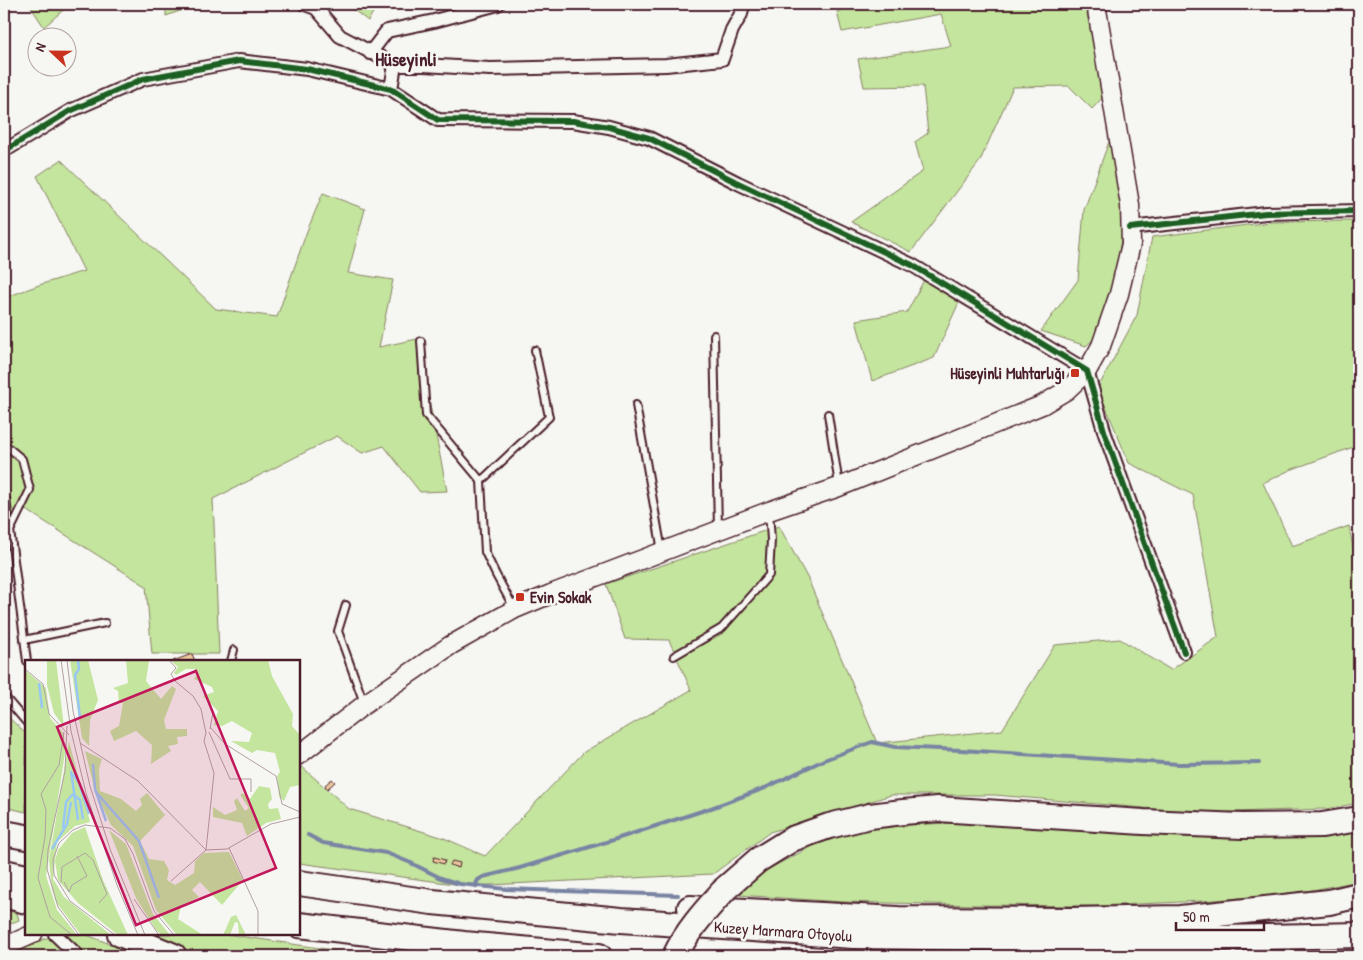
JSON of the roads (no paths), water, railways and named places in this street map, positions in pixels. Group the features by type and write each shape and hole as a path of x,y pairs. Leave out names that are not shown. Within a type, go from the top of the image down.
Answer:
{"highway":[{"path":"675,956 702,915 726,888 758,860 792,839 829,826 870,816 938,809 1242,826 1322,825 1359,819"},
{"path":"4,833 25,837"},
{"path":"4,872 25,877"},
{"name":"Kuzey Marmara Otoyolu","path":"300,883 432,902 621,920 853,936 1135,940 1359,935"},
{"path":"4,895 25,901"},
{"path":"432,902 619,904 898,919 1072,920 1180,918 1329,902 1359,896"},
{"path":"300,925 464,944 599,956"},
{"path":"122,935 174,956"}],"main road":[{"path":"300,754 365,704 451,645 515,609 768,511 839,486 1042,404 1067,390 1087,371 1101,346 1119,294 1131,244 1130,205 1096,4"},
{"path":"4,948 31,935"}],"street":[{"path":"305,4 316,8 340,36 395,65 490,69 666,65 722,58 732,30 741,14 742,4"},
{"path":"370,53 387,31 498,4"},
{"path":"4,149 9,148 70,111 143,79 239,61 307,69 391,89 438,120 573,121 609,127 648,138 738,183 912,265 1087,371 1105,434 1184,652"},
{"path":"391,89 395,65"},
{"path":"1130,228 1266,213 1359,211"},
{"path":"56,935 78,956"}],"lane":[{"path":"714,335 718,531"},
{"path":"421,341 426,415 481,481 485,552 515,609"},
{"path":"481,481 549,418 535,350"},
{"path":"636,405 662,552"},
{"path":"828,414 839,486"},
{"path":"4,444 22,460 30,490 10,530"},
{"path":"4,498 6,499 27,660"},
{"path":"674,656 722,628 769,575 771,540 768,511"},
{"path":"346,605 338,630 365,704"},
{"path":"24,640 105,623"},
{"path":"232,660 234,650"},
{"path":"4,696 25,721"}],"waterway":[{"path":"475,886 478,880 483,877 613,840 711,808 765,788 824,760 872,742 895,747 1179,764 1259,763"},
{"path":"308,835 323,843 386,853 441,878 460,884 506,889 678,895"}],"place":[{"name":"Hüseyinli Muhtarlığı","path":"1075,373"},
{"name":"Evin Sokak","path":"520,597"}],"district":[{"name":"Hüseyinli","path":"406,59"}]}
